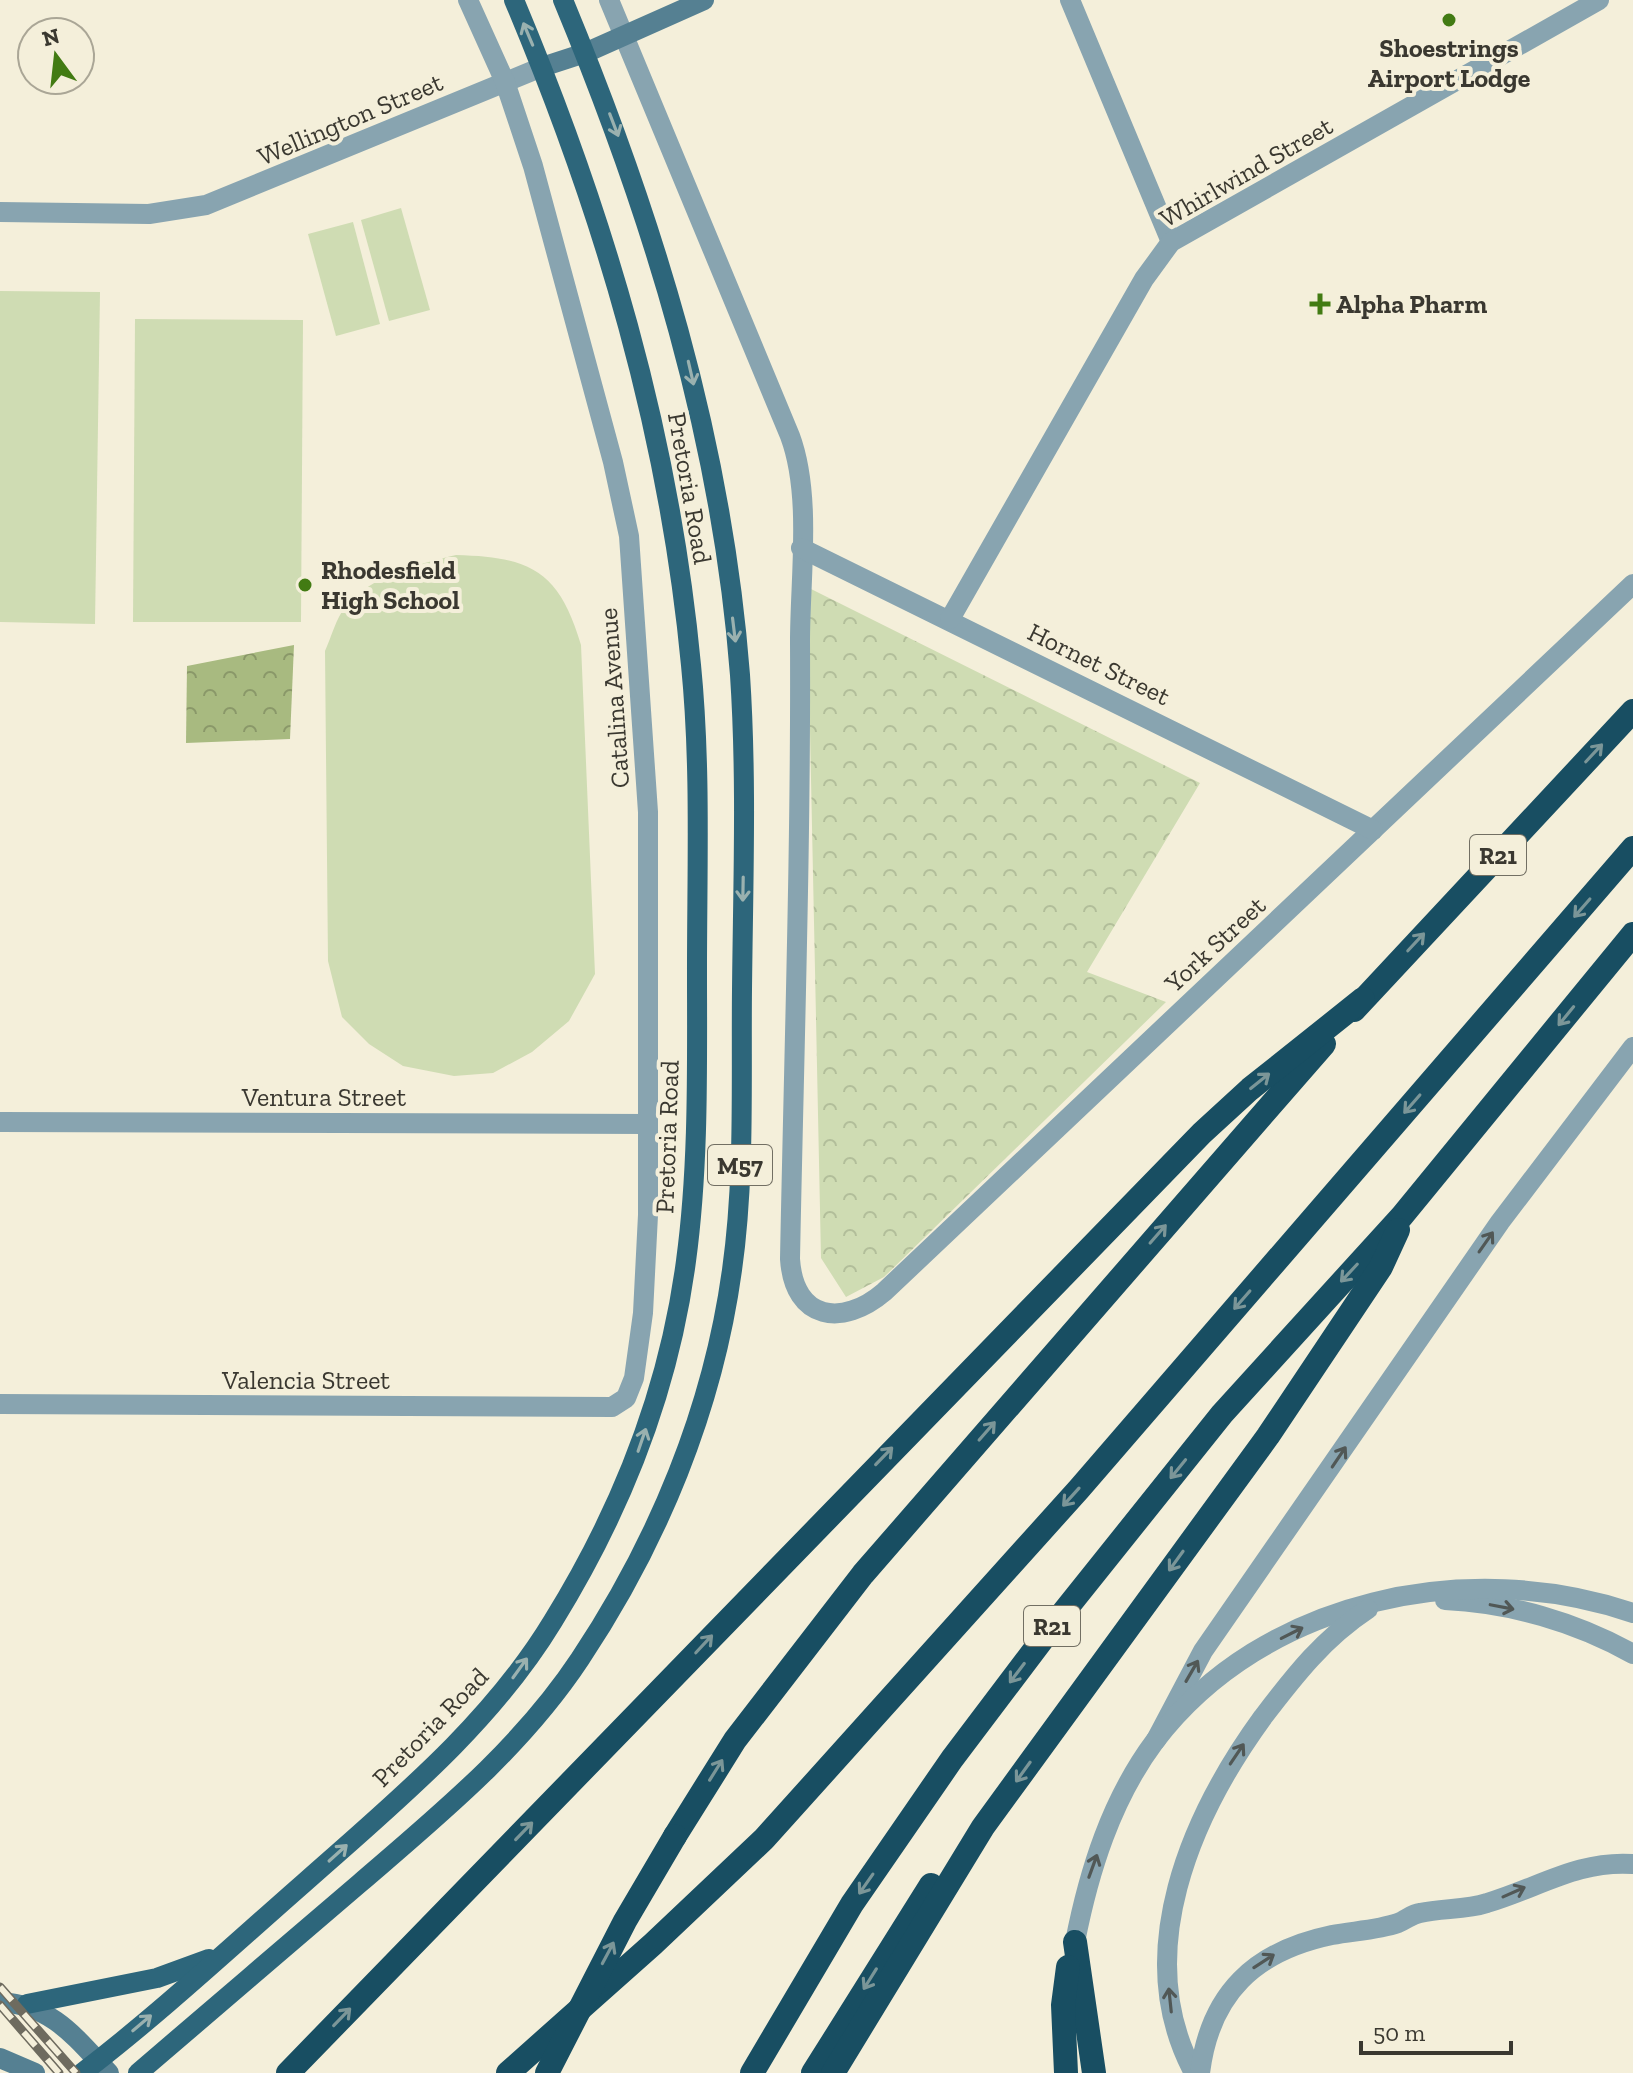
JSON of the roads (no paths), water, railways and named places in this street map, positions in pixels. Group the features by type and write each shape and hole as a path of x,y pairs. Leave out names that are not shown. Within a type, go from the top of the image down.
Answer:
{"highway":[{"name":"R21","path":"547,2073 625,1921 735,1740 863,1574 1363,999 1633,711"},
{"path":"508,2073 653,1944 764,1839 1079,1489 1633,848"},
{"name":"R21","path":"752,2073 852,1904 952,1759 1054,1624 1222,1414 1402,1216 1633,934"},
{"path":"288,2073 870,1471 1202,1133 1250,1089 1363,999"},
{"path":"837,2071 983,1827 1268,1436 1381,1267 1402,1216"},
{"path":"813,2073 924,1894 952,1858 983,1827"},
{"path":"1066,2073 1063,2005 1075,1942"},
{"path":"1075,1942 1094,2073"}],"main road":[{"name":"Pretoria Road","path":"96,2069 454,1746 489,1709 550,1627 617,1506 635,1460 668,1352 686,1264 692,1202 697,1068 698,851 692,670 687,623 668,499 640,363 602,232 542,67 514,0"},
{"name":"Pretoria Road","path":"138,2073 465,1792 546,1707 613,1607 659,1520 703,1407 719,1340 733,1270 740,1187 745,765 739,669 705,435 682,334 628,161 563,0"},
{"path":"27,2004 157,1978 224,1953"}],"street":[{"name":"Catalina Avenue","path":"468,0 505,82 533,166 573,310 629,536 648,812 648,1215 643,1313 631,1390 612,1407"},
{"path":"609,0 794,448 800,485 801,548"},
{"name":"Wellington Street","path":"0,212 149,214 206,205 542,67 585,53 704,0"},
{"path":"1070,0 1171,242"},
{"name":"Whirlwind Street","path":"950,619 1144,279 1171,242 1599,0"},
{"name":"Hornet Street","path":"801,548 1373,830"},
{"name":"York Street","path":"801,548 790,1259 794,1286 808,1306 832,1314 859,1311 884,1292 1633,584"},
{"path":"1075,1942 1096,1856 1126,1787 1156,1740 1203,1651 1500,1222 1631,1053"},
{"name":"Ventura Street","path":"0,1122 647,1124"},
{"name":"Valencia Street","path":"0,1404 612,1407"},
{"path":"1156,1740 1203,1692 1275,1642 1327,1617 1390,1598 1467,1587 1504,1588 1588,1599 1633,1613"},
{"path":"1197,2073 1179,2046 1172,2020 1168,1987 1174,1900 1189,1846 1227,1769 1307,1659 1341,1628 1390,1598 1468,1601 1559,1620 1633,1654"},
{"path":"1197,2073 1207,2039 1227,1995 1244,1974 1265,1959 1304,1941 1399,1923 1422,1912 1486,1904 1575,1869 1633,1864"},
{"path":"0,2002 27,2004 59,2021 96,2069"},
{"path":"0,2058 35,2073"}],"railway":[{"path":"0,1987 76,2073"},
{"path":"0,2005 59,2073"}],"place":[{"name":"Shoestrings Airport Lodge","path":"1449,20"},
{"name":"Alpha Pharm","path":"1320,304"},
{"name":"Rhodesfield High School","path":"305,585"}]}
